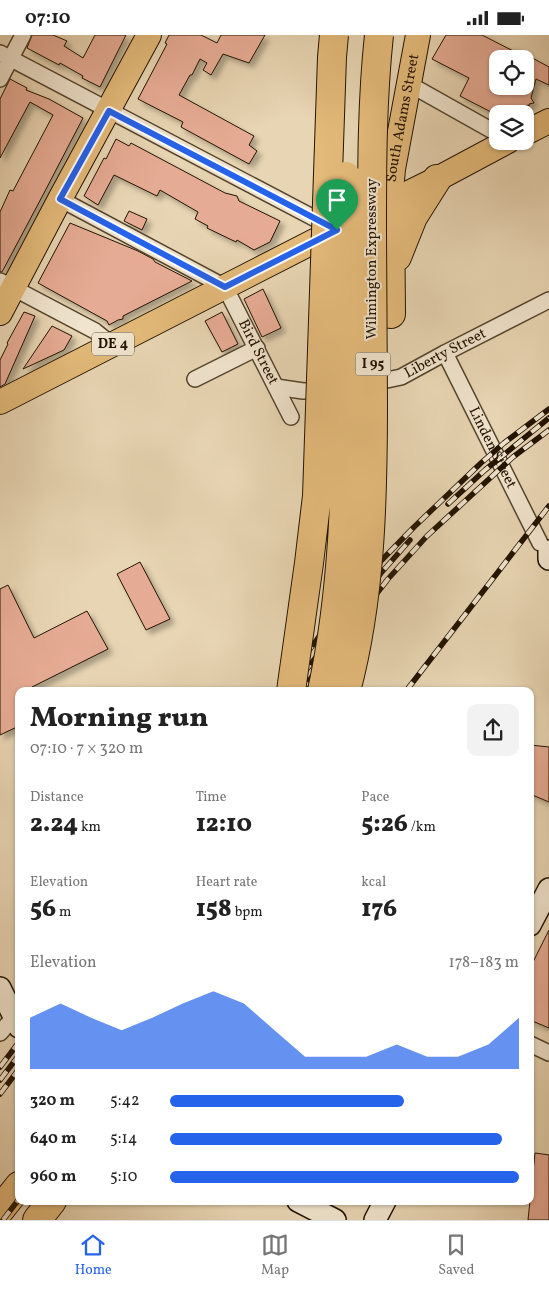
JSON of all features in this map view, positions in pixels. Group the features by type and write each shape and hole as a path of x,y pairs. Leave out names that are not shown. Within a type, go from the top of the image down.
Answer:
{"highway":[{"path":"323,687 332,643 337,605 344,506 346,438 346,136 352,35"},
{"name":"Wilmington Expressway","path":"347,687 361,625 370,528 373,450 372,145 374,89 379,35"},
{"path":"292,687 317,496 331,42"},
{"path":"397,242 405,234 413,217 437,179"},
{"path":"367,687 378,625 388,532 391,269 397,242 390,202"},
{"path":"0,1210 15,1191"},
{"path":"37,1220 49,1205"}],"main road":[{"path":"0,313 7,284 60,199 149,35"},
{"name":"South Adams Street","path":"390,202 393,169 418,35"},
{"path":"534,128 549,121"},
{"name":"DE 4","path":"0,402 491,150"}],"street":[{"path":"0,79 5,56 23,35"},
{"path":"5,56 337,230"},
{"path":"409,84 489,129"},
{"path":"60,199 225,287"},
{"path":"7,284 95,331 110,346"},
{"name":"Bird Street","path":"225,287 291,417"},
{"name":"Liberty Street","path":"276,387 303,391 340,389 401,377 549,300"},
{"path":"195,379 256,348"},
{"name":"Linden Street","path":"445,353 546,551"},
{"path":"534,917 549,889"},
{"path":"0,988 15,1020"},
{"path":"0,1033 15,1023"},
{"path":"534,1046 549,1053"},
{"path":"26,1220 38,1205"},
{"path":"306,1205 335,1220"},
{"path":"375,1220 383,1205"}],"building":[{"path":"32,35 53,35 67,41 64,46 83,58 95,35 126,35 100,87 82,78 83,76 60,63 59,65 27,48"},
{"path":"169,35 201,35 217,43 221,35 265,35 249,63 223,54 211,75 203,70 207,63 200,59 179,95 254,136 249,145 257,151 249,164 181,127 183,122 138,99 167,44 165,43"},
{"path":"446,35 482,35 511,50 489,50 489,95 532,95 531,98 534,103 529,105 489,105 489,111 460,96 469,78 432,59"},
{"path":"534,59 549,67 549,85 536,79 534,87"},
{"path":"10,79 27,88 26,90 49,99 83,118 2,272 0,272 0,212 10,190 13,191 53,115 30,102 0,158 0,99"},
{"path":"116,139 129,146 131,143 225,193 237,196 239,201 280,221 270,242 254,250 237,240 236,242 207,228 208,226 195,219 198,212 160,190 157,196 114,175 98,205 84,196"},
{"path":"129,211 147,219 142,230 124,221"},
{"path":"70,223 138,251 192,281 109,325 107,321 38,283"},
{"path":"263,289 281,328 262,337 244,299"},
{"path":"24,312 35,316 5,384 0,387 0,360"},
{"path":"222,312 238,344 222,352 205,321"},
{"path":"52,326 72,336 64,350 23,369"},
{"path":"140,562 170,619 146,630 117,574"},
{"path":"8,585 34,638 87,611 108,649 32,687 15,687 15,728 0,735 0,589"},
{"path":"534,745 549,747 549,802 534,796"},
{"path":"549,930 549,1028 534,1022 534,960"},
{"path":"535,1153 549,1155 549,1220 528,1220 530,1205 534,1205"}],"railway":[{"path":"283,687 328,624 377,565 481,463 549,409"},
{"path":"448,504 485,470 549,418"},
{"path":"304,687 388,579 427,536 513,457 549,430"},
{"path":"409,687 549,506"},
{"path":"293,687 381,573 410,540"},
{"path":"0,1067 15,1047"},
{"path":"0,1080 15,1060"},
{"path":"0,1094 15,1074"},
{"path":"3,1220 15,1204"}],"route":[{"path":"109,111 337,230 225,287 60,199 109,111"}]}
